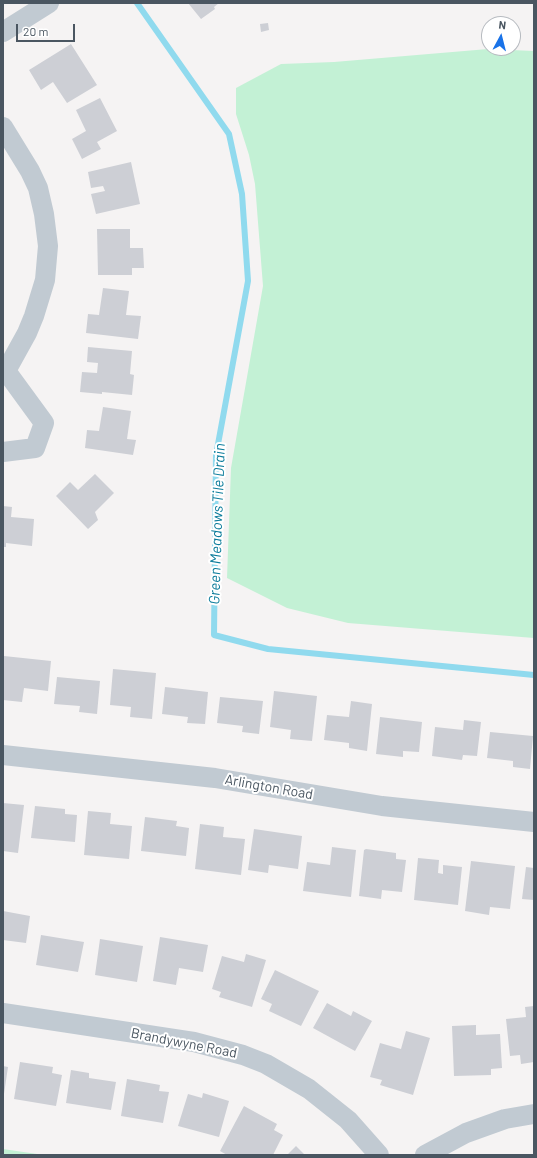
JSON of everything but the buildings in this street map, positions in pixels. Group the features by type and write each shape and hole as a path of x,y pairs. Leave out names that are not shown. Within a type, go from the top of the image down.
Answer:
{"street":[{"path":"3,32 50,3"},
{"path":"3,127 30,171 38,188 44,214 48,246 45,280 34,316 27,333 4,372 44,423 35,448 3,452"},
{"name":"Arlington Road","path":"3,755 215,778 382,806 534,822"},
{"name":"Brandywyne Road","path":"3,1013 194,1042 242,1055 271,1067 309,1089 348,1120 379,1155"},
{"path":"425,1155 466,1133 505,1119 534,1114"}],"green space":[{"path":"481,50 481,56 521,56 521,50 534,51 534,638 348,623 287,608 227,578 231,468 263,286 255,184 249,155 236,114 236,88 281,64 334,62"},
{"path":"3,1149 44,1155 3,1155"}],"waterway":[{"name":"Green Meadows Tile Drain","path":"137,3 229,134 242,194 248,281 216,455 214,635 268,649 534,675"}]}
